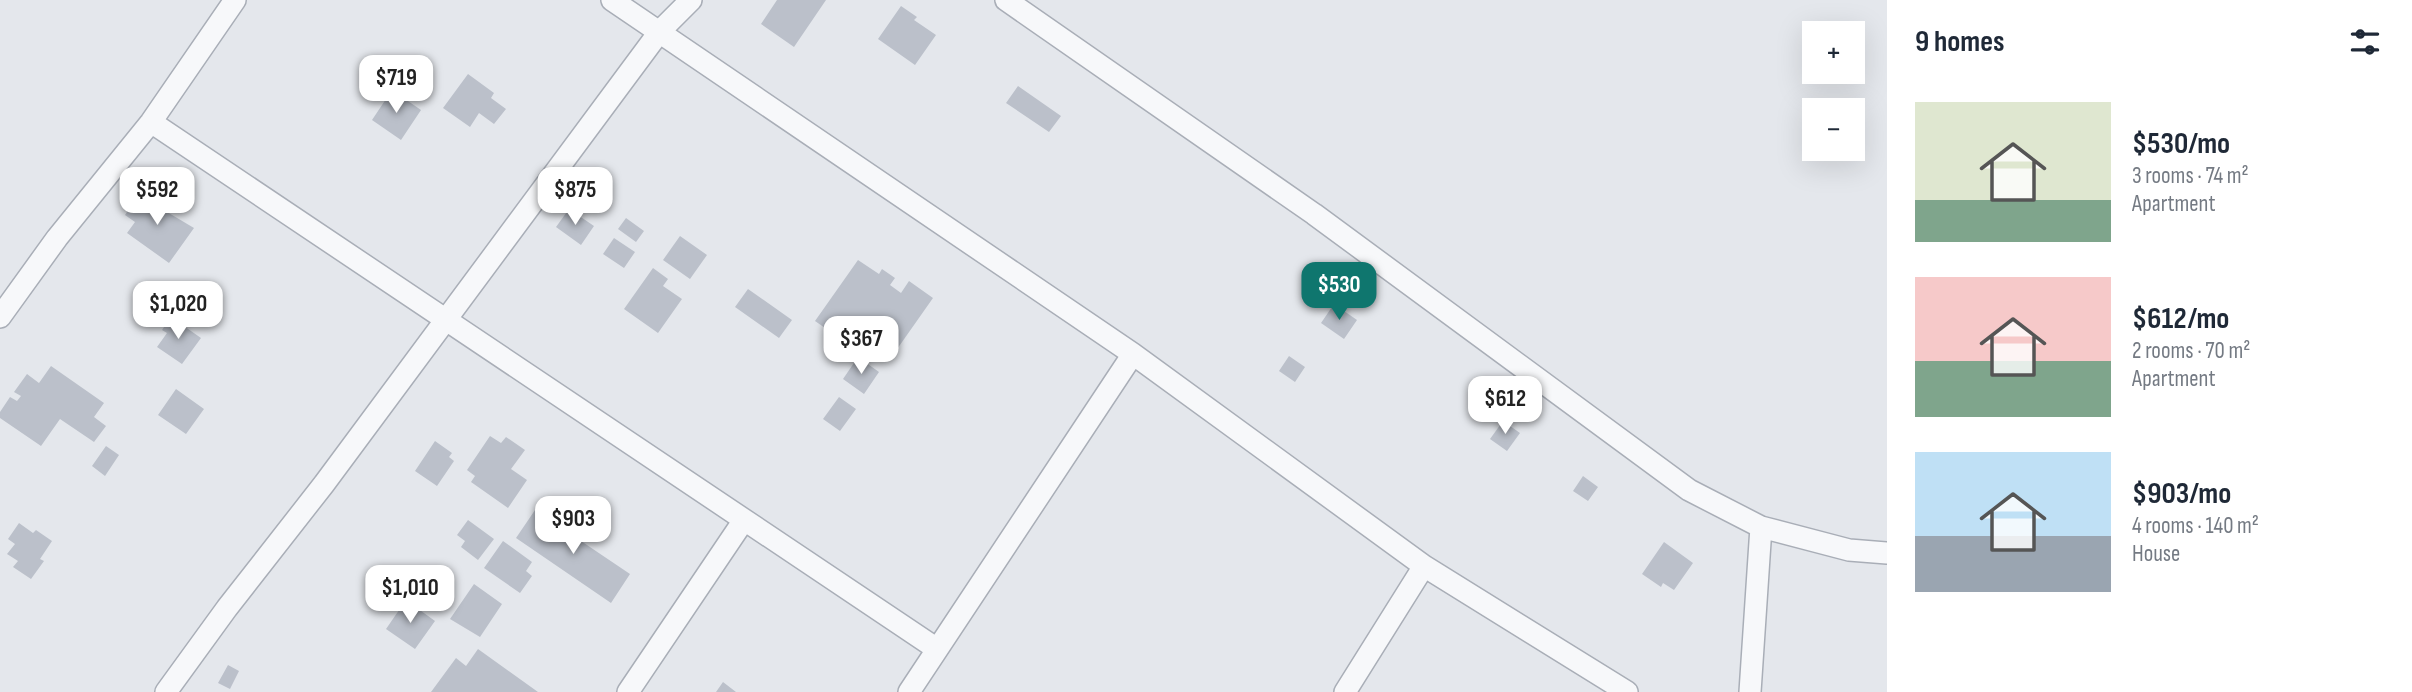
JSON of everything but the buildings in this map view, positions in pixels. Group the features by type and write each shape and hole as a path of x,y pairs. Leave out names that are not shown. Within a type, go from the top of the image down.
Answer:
{"street":[{"path":"0,317 58,238 151,122 235,0"},
{"path":"612,0 1133,354 1424,566 1626,692"},
{"path":"166,692 660,31 691,0"},
{"path":"1006,0 1314,214 1689,490 1761,527 1849,550 1887,553"},
{"path":"151,122 937,649"},
{"path":"909,692 1133,354"},
{"path":"628,692 744,520"},
{"path":"1750,692 1761,527"},
{"path":"1345,692 1424,566"}]}
